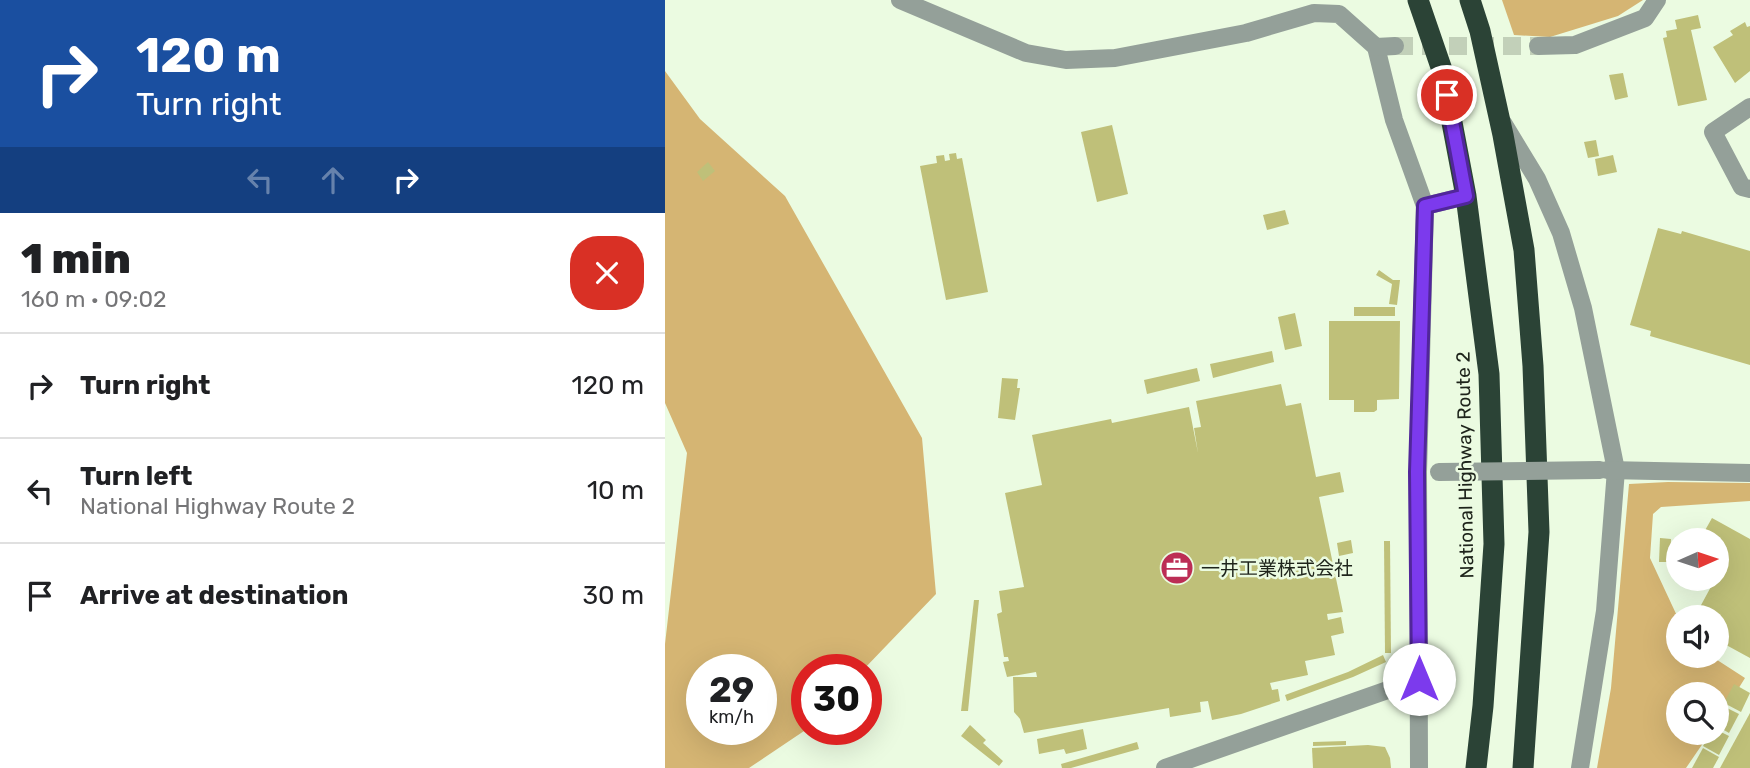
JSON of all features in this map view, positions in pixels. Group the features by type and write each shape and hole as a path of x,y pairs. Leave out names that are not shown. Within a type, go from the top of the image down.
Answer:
{"highway":[{"name":"National Highway Route 2","path":"1418,0 1442,70 1466,196 1489,373 1494,544 1476,768"},
{"path":"1470,0 1480,31 1524,250 1534,379 1539,532 1523,768"}],"street":[{"path":"900,0 1026,53 1066,60 1115,58 1246,33 1314,13 1339,14 1376,47 1394,120 1425,206 1417,472 1419,768"},
{"path":"1538,46 1575,45 1645,18 1657,0"},
{"path":"1376,47 1395,46"},
{"path":"1750,107 1713,132 1742,187 1750,189"},
{"path":"1498,117 1537,179 1561,233 1583,308 1608,470 1605,611 1580,768"},
{"path":"1425,206 1466,196"},
{"path":"1417,472 1608,470 1750,473"},
{"path":"1165,768 1419,679"}],"shaded area":[{"path":"1502,0 1643,0 1618,16 1550,37 1514,35"},
{"path":"665,71 700,119 785,196 922,438 936,594 878,654 791,654 791,740 749,768 665,768 665,644 687,453 665,403"},
{"path":"1750,483 1750,501 1661,507 1653,514 1650,558 1672,605 1666,605 1666,668 1729,668 1745,678 1729,704 1729,682 1666,682 1666,745 1702,745 1686,768 1597,768 1611,688 1629,484"}],"building":[{"path":"1698,15 1701,28 1691,30 1707,100 1678,106 1663,38 1667,37 1666,31 1677,29 1675,20"},
{"path":"1745,22 1747,27 1750,26 1750,71 1735,83 1713,47 1733,35 1730,31"},
{"path":"1623,73 1628,97 1615,100 1609,75"},
{"path":"1112,125 1128,194 1097,202 1081,132"},
{"path":"1596,140 1599,156 1588,158 1584,142"},
{"path":"956,153 957,159 962,158 988,292 946,300 920,166 937,163 936,156 944,155 945,161 950,160 949,154"},
{"path":"1613,155 1617,172 1598,176 1595,159"},
{"path":"708,162 715,171 703,181 697,172"},
{"path":"1285,210 1289,224 1267,230 1263,215"},
{"path":"1658,228 1681,234 1682,231 1750,251 1750,365 1650,336 1651,331 1630,325"},
{"path":"1379,270 1393,280 1400,280 1397,305 1389,304 1392,284 1376,275"},
{"path":"1354,307 1395,307 1395,316 1354,316"},
{"path":"1295,313 1302,346 1285,350 1278,317"},
{"path":"1329,321 1400,321 1399,399 1377,400 1377,410 1374,412 1354,412 1354,400 1329,400"},
{"path":"1272,351 1274,362 1213,378 1210,364"},
{"path":"1197,368 1200,381 1147,394 1144,380"},
{"path":"1002,378 1018,379 1017,388 1020,388 1015,420 998,418"},
{"path":"1281,384 1286,406 1301,403 1316,477 1340,472 1344,492 1319,497 1343,612 1327,614 1328,620 1341,617 1344,633 1331,636 1335,655 1305,661 1308,675 1270,683 1272,690 1278,689 1280,701 1241,714 1212,720 1208,701 1200,702 1201,712 1170,717 1169,708 1024,733 1020,719 1014,712 1013,677 1037,677 1036,672 1007,677 1003,662 1009,661 1008,657 1004,657 997,614 1002,612 999,591 1024,587 1005,493 1042,485 1032,435 1111,419 1112,423 1189,407 1198,453 1194,428 1201,427 1196,401"},
{"path":"1712,518 1750,539 1750,658 1729,647 1729,605 1701,605 1708,592 1729,592 1729,528 1706,528"},
{"path":"1660,538 1666,539 1666,562 1659,562"},
{"path":"1351,540 1353,553 1339,556 1337,543"},
{"path":"1384,541 1390,541 1391,653 1385,653"},
{"path":"974,600 979,600 968,711 961,711"},
{"path":"1383,655 1386,662 1287,701 1285,695 1348,672"},
{"path":"1734,684 1750,693 1741,712 1729,706 1729,694"},
{"path":"1729,709 1739,714 1729,733"},
{"path":"1750,713 1750,768 1720,768"},
{"path":"970,725 986,740 983,743 1003,761 999,766 961,736"},
{"path":"1083,729 1087,749 1066,754 1064,749 1039,754 1037,739"},
{"path":"1346,741 1346,745 1313,746 1313,742"},
{"path":"1137,742 1139,749 1071,768 1062,768 1061,764"},
{"path":"1368,745 1385,747 1391,768 1313,768 1312,748"},
{"path":"1704,745 1724,745 1719,755"},
{"path":"1703,748 1719,757 1713,768 1692,768"}],"tunnel":[{"path":"1395,46 1538,46"}],"place":[{"name":"一井工業株式会社","path":"1177,568"}],"route":[{"path":"1419,679 1417,472 1425,206 1466,196 1447,95"}]}
